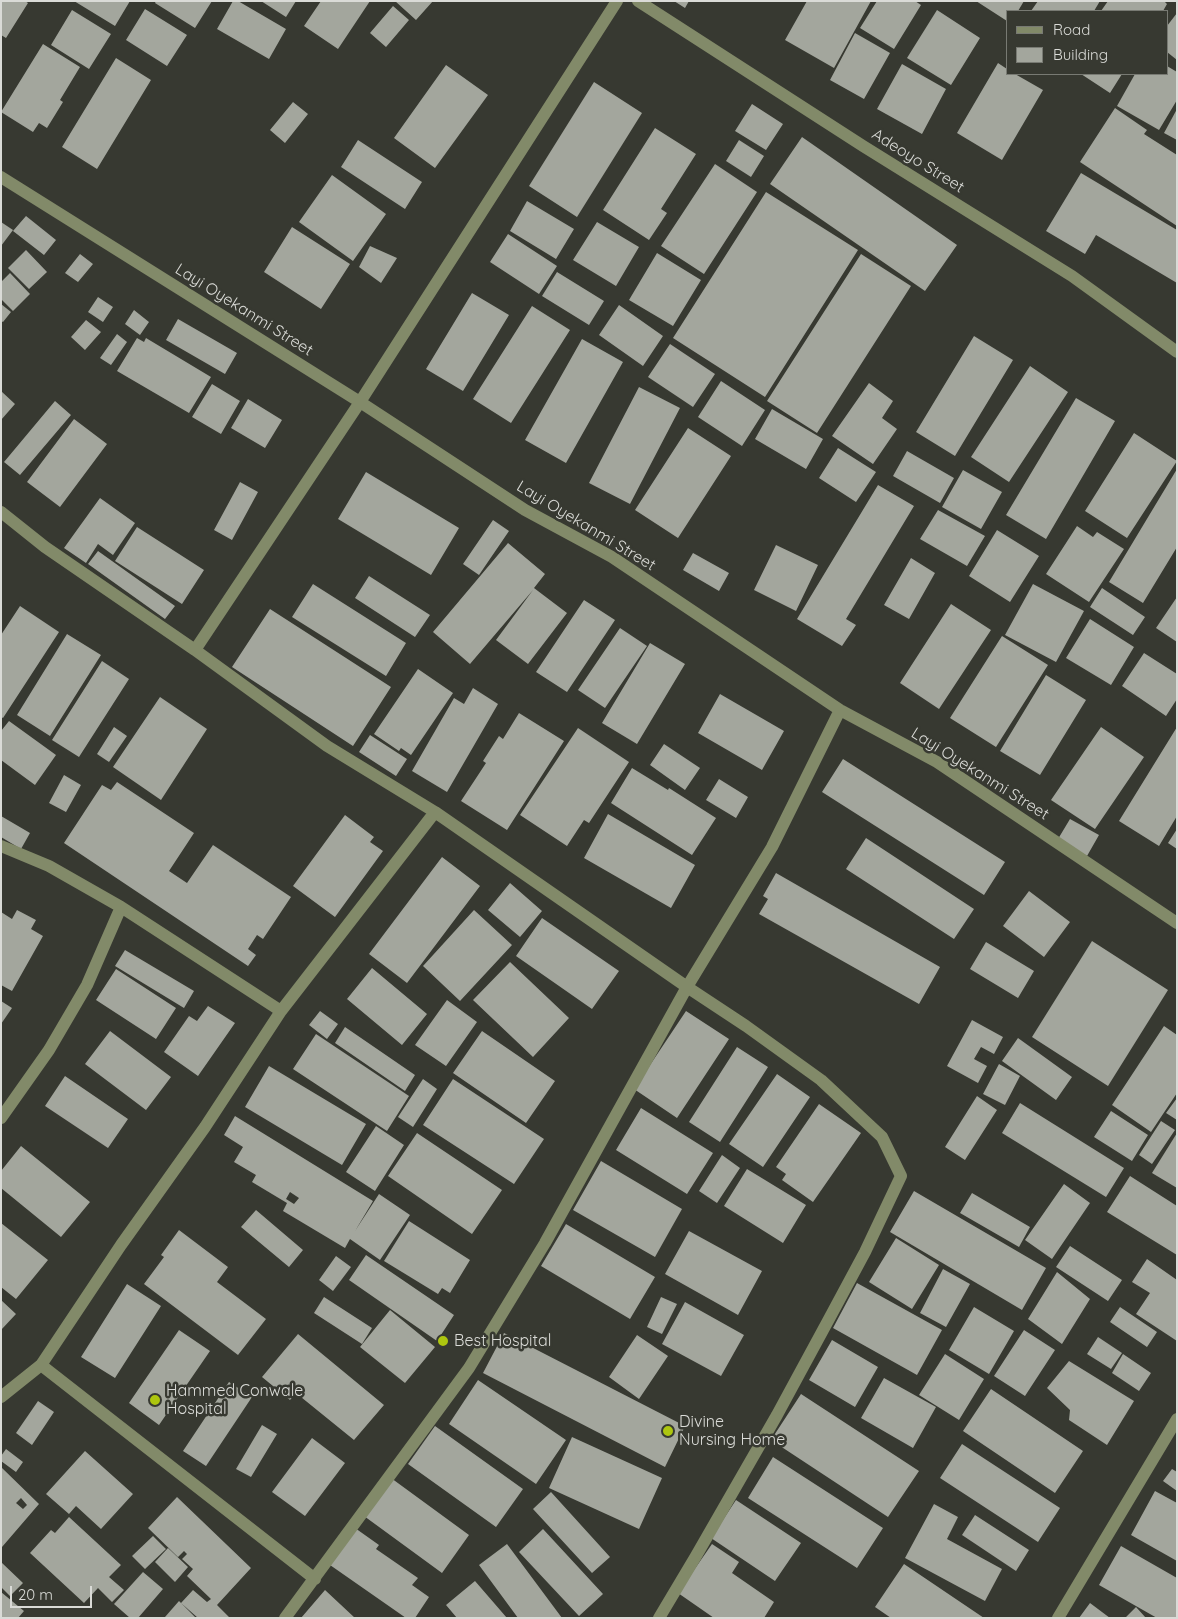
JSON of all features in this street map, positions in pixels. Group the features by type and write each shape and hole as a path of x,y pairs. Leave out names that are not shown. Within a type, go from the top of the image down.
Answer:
{"street":[{"path":"195,650 360,402 617,1"},
{"name":"Adeoyo Street","path":"638,1 863,146 1072,276 1177,352"},
{"name":"Layi Oyekanmi Street","path":"1,177 360,402 525,510 612,557 840,710 937,762 1177,923"},
{"path":"1,512 45,547 195,650 328,746 435,812 687,988 746,1026 821,1080 882,1137 901,1176 865,1252 777,1415 659,1618"},
{"path":"285,1618 469,1368 545,1243 687,988 772,847 840,710"},
{"path":"1,1397 41,1365 121,1245 205,1127 282,1011 435,812"},
{"path":"1,846 48,866 121,907 282,1011"},
{"path":"1,1118 48,1050 87,985 121,907"},
{"path":"41,1365 315,1579"},
{"path":"1058,1618 1177,1419"}],"building":[{"path":"1,1 25,1 28,3 6,38 1,35"},
{"path":"74,1 130,1 115,26"},
{"path":"156,1 212,1 195,28 155,3"},
{"path":"233,1 238,1 286,29 269,59 217,29"},
{"path":"261,1 296,1 286,17"},
{"path":"321,1 370,1 338,49 304,26"},
{"path":"395,1 433,1 416,20"},
{"path":"674,1 689,1 685,8"},
{"path":"807,1 871,1 834,68 785,40"},
{"path":"877,1 915,1 921,5 894,49 860,28"},
{"path":"976,1 1024,1 1019,10 1006,10 1006,20"},
{"path":"1038,1 1100,1 1095,10 1032,10"},
{"path":"1108,1 1164,1 1167,4 1164,10 1102,10"},
{"path":"393,6 409,20 386,47 370,33"},
{"path":"145,9 187,35 167,66 126,40"},
{"path":"72,10 111,34 89,69 51,45"},
{"path":"937,10 980,38 951,85 907,58"},
{"path":"1177,13 1177,60 1168,53 1168,25"},
{"path":"855,33 890,53 864,99 830,80"},
{"path":"43,44 80,67 60,100 63,102 47,128 39,123 33,132 1,112"},
{"path":"116,58 151,80 97,169 62,147"},
{"path":"998,63 1006,68 1006,75 1017,75 1043,90 1002,160 957,133"},
{"path":"902,64 946,89 922,134 877,109"},
{"path":"446,65 488,95 435,168 394,138"},
{"path":"1168,67 1177,72 1177,100 1159,130 1117,106 1134,75 1168,75"},
{"path":"1083,75 1121,75 1110,93"},
{"path":"594,82 642,113 577,217 529,186"},
{"path":"293,102 308,114 285,143 270,130"},
{"path":"752,104 783,124 766,150 735,131"},
{"path":"1115,108 1147,130 1144,134 1177,155 1177,226 1080,162"},
{"path":"1177,109 1177,140 1164,133"},
{"path":"655,128 696,154 661,209 667,213 649,240 603,210"},
{"path":"802,137 957,245 925,291 770,184"},
{"path":"358,140 422,182 405,209 341,167"},
{"path":"739,140 764,156 751,177 726,161"},
{"path":"715,164 757,192 704,274 661,246"},
{"path":"1081,173 1177,230 1177,283 1096,235 1085,254 1046,231"},
{"path":"332,175 386,214 353,261 299,222"},
{"path":"766,192 858,250 765,397 673,338"},
{"path":"527,201 574,229 556,259 510,231"},
{"path":"26,216 56,240 44,255 13,231"},
{"path":"1,222 13,230 1,246"},
{"path":"597,222 639,247 616,286 573,260"},
{"path":"292,227 350,264 321,309 264,272"},
{"path":"508,234 557,266 539,294 490,262"},
{"path":"370,246 397,258 381,283 359,267"},
{"path":"26,250 47,272 29,289 8,268"},
{"path":"657,253 701,280 673,326 629,300"},
{"path":"80,254 93,264 78,282 65,273"},
{"path":"861,254 911,286 817,433 767,401"},
{"path":"557,272 604,301 589,325 542,296"},
{"path":"10,273 30,294 13,311 1,299 1,282"},
{"path":"472,293 509,315 463,391 426,369"},
{"path":"98,297 113,307 103,322 88,312"},
{"path":"1,304 11,312 3,322 1,321"},
{"path":"619,305 663,336 643,366 599,335"},
{"path":"532,306 570,330 511,423 473,399"},
{"path":"134,310 149,322 140,335 125,324"},
{"path":"178,319 237,353 225,374 166,340"},
{"path":"86,320 101,332 85,350 71,337"},
{"path":"117,334 127,342 111,365 100,358"},
{"path":"974,336 1013,360 955,456 916,432"},
{"path":"137,338 144,342 146,338 211,377 189,413 117,371"},
{"path":"582,339 623,362 566,463 525,440"},
{"path":"670,344 715,374 693,407 648,377"},
{"path":"1030,366 1068,392 1009,482 971,457"},
{"path":"721,381 765,410 742,446 698,417"},
{"path":"869,383 893,401 882,418 897,429 873,464 832,436"},
{"path":"212,384 240,401 221,434 192,417"},
{"path":"639,387 680,408 630,504 589,483"},
{"path":"1,391 15,404 1,420"},
{"path":"1076,398 1115,421 1046,539 1006,515"},
{"path":"248,399 282,420 265,448 231,428"},
{"path":"55,401 71,415 20,475 4,462"},
{"path":"772,409 823,439 806,469 755,439"},
{"path":"74,419 107,444 60,507 27,482"},
{"path":"688,428 731,456 678,538 635,510"},
{"path":"1134,433 1177,461 1127,538 1085,511"},
{"path":"838,448 876,472 856,502 819,478"},
{"path":"907,451 954,478 940,503 893,476"},
{"path":"1177,469 1177,547 1143,603 1109,582"},
{"path":"963,470 1002,492 981,529 942,507"},
{"path":"366,472 459,528 431,575 338,519"},
{"path":"240,482 258,492 232,540 214,530"},
{"path":"878,485 914,506 846,619 856,625 842,646 797,619"},
{"path":"100,498 135,523 113,555 98,544 86,563 64,548"},
{"path":"938,510 985,536 967,566 920,539"},
{"path":"493,520 509,531 479,575 463,564"},
{"path":"1077,526 1093,537 1097,532 1124,549 1089,602 1046,574"},
{"path":"137,527 204,570 182,604 115,561"},
{"path":"997,530 1039,556 1010,602 969,576"},
{"path":"508,543 545,574 534,588 567,613 528,664 496,640 533,590 470,664 433,632"},
{"path":"776,545 818,565 796,611 754,590"},
{"path":"98,551 175,606 165,619 88,564"},
{"path":"693,553 729,573 719,591 683,570"},
{"path":"911,558 935,573 909,619 884,605"},
{"path":"369,576 430,615 415,637 355,598"},
{"path":"313,584 406,643 386,676 292,617"},
{"path":"1033,584 1084,611 1056,662 1005,635"},
{"path":"1102,588 1145,617 1133,635 1090,607"},
{"path":"1177,597 1177,642 1156,628"},
{"path":"584,600 615,620 567,692 536,672"},
{"path":"951,604 991,630 939,709 900,683"},
{"path":"20,606 59,632 3,718 1,717 1,635"},
{"path":"270,609 391,687 353,746 232,667"},
{"path":"1090,619 1134,647 1111,685 1066,658"},
{"path":"620,628 647,646 605,708 578,690"},
{"path":"67,634 101,655 50,736 17,715"},
{"path":"1002,636 1048,665 996,747 950,718"},
{"path":"650,643 685,664 637,744 602,723"},
{"path":"1144,653 1177,674 1177,699 1166,716 1122,686"},
{"path":"102,661 129,679 79,757 52,740"},
{"path":"418,669 453,693 411,755 401,748 399,751 374,734"},
{"path":"1046,675 1086,700 1040,775 1000,751"},
{"path":"473,688 498,704 447,792 412,771 454,698 464,704"},
{"path":"720,694 784,731 762,770 698,733"},
{"path":"160,697 207,729 161,800 113,767"},
{"path":"519,713 564,741 507,830 461,801 486,763 483,761 499,736 503,739"},
{"path":"9,721 56,755 35,785 1,760 1,731"},
{"path":"114,727 127,736 109,762 97,754"},
{"path":"1101,727 1144,757 1095,829 1051,800"},
{"path":"1177,727 1177,816 1159,846 1119,821"},
{"path":"578,728 629,762 589,823 584,820 567,846 520,815"},
{"path":"370,735 407,759 396,776 359,752"},
{"path":"664,744 700,768 685,790 650,765"},
{"path":"843,759 1005,862 984,895 822,792"},
{"path":"632,768 668,790 669,788 716,818 692,855 611,803"},
{"path":"64,775 81,785 66,812 49,803"},
{"path":"719,779 748,797 736,818 706,800"},
{"path":"117,782 194,833 169,871 187,883 213,845 291,897 263,939 257,935 248,949 256,955 248,966 64,843 102,785 111,790"},
{"path":"608,814 695,865 671,908 584,858"},
{"path":"345,815 374,837 370,842 383,851 335,917 293,886"},
{"path":"1,816 30,833 21,849 1,837"},
{"path":"1070,819 1099,835 1087,856 1058,839"},
{"path":"1177,829 1177,849 1168,843"},
{"path":"866,838 974,909 954,939 846,869"},
{"path":"442,857 480,886 407,983 369,954"},
{"path":"776,873 940,967 919,1004 759,914 768,899 763,896"},
{"path":"510,883 542,911 520,937 488,910"},
{"path":"1029,891 1070,922 1044,957 1003,926"},
{"path":"17,910 36,920 31,929 43,936 12,991 1,985 1,912 12,919"},
{"path":"474,910 512,945 460,1001 423,966"},
{"path":"542,918 619,971 592,1009 516,956"},
{"path":"1092,941 1168,990 1108,1086 1032,1037"},
{"path":"986,942 1034,971 1018,998 970,969"},
{"path":"125,950 194,991 184,1008 115,966"},
{"path":"510,962 569,1018 533,1057 473,1000"},
{"path":"372,968 427,1014 402,1045 347,999"},
{"path":"116,969 176,1008 156,1039 96,1000"},
{"path":"447,1000 477,1022 446,1066 415,1045"},
{"path":"1,1001 12,1008 1,1024"},
{"path":"208,1006 235,1023 198,1076 164,1052 189,1016 197,1021"},
{"path":"320,1011 338,1024 327,1039 309,1025"},
{"path":"686,1011 729,1039 677,1118 634,1089"},
{"path":"972,1020 1003,1037 994,1054 981,1047 974,1059 987,1066 978,1083 947,1066"},
{"path":"1164,1026 1177,1035 1177,1093 1151,1132 1112,1105"},
{"path":"345,1027 415,1075 405,1091 335,1043"},
{"path":"110,1031 171,1077 146,1110 85,1064"},
{"path":"482,1031 555,1081 526,1123 453,1073"},
{"path":"316,1034 409,1096 387,1131 293,1069"},
{"path":"1018,1038 1072,1077 1056,1100 1002,1061"},
{"path":"737,1047 768,1067 720,1142 689,1122"},
{"path":"999,1064 1020,1076 1005,1105 983,1094"},
{"path":"269,1066 366,1124 342,1165 245,1107"},
{"path":"777,1074 810,1097 763,1167 729,1144"},
{"path":"65,1076 128,1119 108,1148 45,1106"},
{"path":"423,1079 437,1089 413,1127 398,1117"},
{"path":"453,1079 544,1139 514,1184 423,1125"},
{"path":"977,1096 997,1110 965,1160 945,1147"},
{"path":"1177,1098 1177,1120 1166,1113"},
{"path":"1020,1103 1124,1168 1106,1197 1002,1133"},
{"path":"819,1104 861,1133 813,1202 782,1180 786,1174 776,1167"},
{"path":"641,1108 713,1153 687,1194 616,1150"},
{"path":"1111,1111 1148,1135 1132,1161 1094,1137"},
{"path":"235,1116 373,1201 355,1231 379,1194 410,1215 380,1260 350,1239 345,1248 283,1211 287,1203 252,1182 256,1175 234,1162 243,1147 224,1135","holes":["290,1192 299,1198 294,1204 286,1199"]},
{"path":"1161,1121 1175,1130 1152,1164 1139,1155"},
{"path":"376,1126 404,1145 375,1191 346,1172"},
{"path":"417,1133 502,1190 472,1234 388,1176"},
{"path":"1177,1133 1177,1188 1152,1173"},
{"path":"21,1146 90,1202 61,1237 1,1188 1,1171"},
{"path":"722,1155 740,1168 717,1203 699,1191"},
{"path":"601,1161 682,1209 655,1257 573,1210"},
{"path":"747,1169 806,1205 783,1243 724,1206"},
{"path":"1130,1176 1177,1206 1177,1255 1107,1212"},
{"path":"1064,1184 1090,1203 1052,1259 1025,1240"},
{"path":"914,1191 1046,1268 1022,1310 890,1232"},
{"path":"972,1193 1030,1227 1019,1247 960,1213"},
{"path":"256,1210 303,1250 289,1267 241,1227"},
{"path":"409,1221 470,1260 450,1293 442,1288 438,1294 384,1261"},
{"path":"1,1223 48,1260 16,1299 1,1287"},
{"path":"566,1224 655,1277 630,1319 541,1266"},
{"path":"179,1230 228,1267 217,1282 266,1319 238,1355 144,1284 164,1257 161,1255"},
{"path":"689,1231 762,1271 738,1315 665,1274"},
{"path":"896,1238 939,1265 912,1309 869,1282"},
{"path":"1070,1246 1122,1280 1108,1301 1056,1267"},
{"path":"366,1255 454,1315 437,1341 349,1280"},
{"path":"336,1256 351,1267 333,1291 319,1280"},
{"path":"1147,1259 1177,1280 1177,1341 1136,1314 1150,1293 1132,1282"},
{"path":"943,1269 970,1284 946,1327 920,1313"},
{"path":"1057,1272 1090,1299 1062,1344 1028,1319"},
{"path":"857,1283 942,1330 917,1375 833,1328"},
{"path":"127,1284 161,1306 115,1378 81,1357"},
{"path":"324,1297 372,1328 362,1344 314,1313"},
{"path":"661,1297 677,1304 662,1334 647,1327"},
{"path":"1,1300 16,1314 1,1330"},
{"path":"685,1302 744,1335 721,1376 662,1344"},
{"path":"974,1307 1014,1331 989,1374 949,1350"},
{"path":"1120,1307 1157,1332 1147,1347 1110,1322"},
{"path":"390,1310 435,1347 405,1383 360,1347"},
{"path":"179,1330 210,1351 159,1425 129,1403"},
{"path":"1024,1330 1055,1350 1025,1396 994,1376"},
{"path":"504,1333 685,1426 665,1467 483,1373"},
{"path":"298,1334 384,1405 354,1440 296,1393 290,1400 262,1377"},
{"path":"637,1335 668,1356 639,1399 609,1377"},
{"path":"1098,1337 1122,1353 1111,1369 1087,1354"},
{"path":"832,1340 878,1367 855,1407 809,1380"},
{"path":"945,1354 984,1379 959,1420 919,1395"},
{"path":"1123,1354 1151,1373 1139,1391 1112,1373"},
{"path":"1069,1361 1134,1401 1107,1445 1069,1420 1070,1410 1047,1388"},
{"path":"884,1378 936,1407 913,1448 861,1418"},
{"path":"478,1380 566,1440 536,1484 449,1424"},
{"path":"229,1382 252,1397 206,1466 183,1451"},
{"path":"991,1389 1083,1451 1055,1493 963,1431"},
{"path":"801,1394 919,1471 888,1517 771,1440"},
{"path":"38,1401 54,1412 32,1445 16,1433"},
{"path":"262,1425 277,1434 251,1477 236,1469"},
{"path":"435,1426 523,1489 496,1527 408,1464"},
{"path":"572,1437 662,1478 639,1529 549,1488"},
{"path":"312,1438 345,1463 305,1516 272,1492"},
{"path":"962,1444 1060,1508 1038,1542 940,1478"},
{"path":"6,1449 23,1462 16,1472 1,1461 1,1456"},
{"path":"85,1451 133,1494 101,1529 76,1506 69,1514 46,1494"},
{"path":"773,1457 883,1528 857,1568 748,1498"},
{"path":"1,1467 39,1504 1,1546","holes":["21,1498 27,1505 23,1509 16,1503"]},
{"path":"1172,1469 1177,1472 1177,1491 1163,1481"},
{"path":"391,1478 469,1535 442,1573 364,1516"},
{"path":"1155,1491 1177,1503 1177,1561 1131,1535"},
{"path":"551,1492 610,1557 592,1573 533,1509"},
{"path":"177,1497 251,1568 217,1605 230,1618 198,1618 181,1603 193,1590 207,1602 211,1599 187,1576 193,1569 182,1559 187,1554 184,1551 178,1557 148,1528"},
{"path":"736,1500 801,1543 775,1581 711,1538"},
{"path":"934,1504 958,1517 947,1539 1002,1569 985,1601 905,1558"},
{"path":"975,1515 1029,1550 1016,1571 962,1535"},
{"path":"69,1517 121,1565 109,1577 124,1590 112,1602 98,1588 84,1603 30,1553 51,1530 55,1533"},
{"path":"355,1528 379,1545 376,1549 418,1578 412,1585 429,1597 415,1618 406,1618 330,1565"},
{"path":"543,1529 603,1594 579,1616 519,1552"},
{"path":"153,1536 166,1549 145,1569 132,1556"},
{"path":"507,1544 562,1618 518,1618 479,1565"},
{"path":"712,1544 739,1562 732,1573 774,1602 764,1618 714,1618 678,1593"},
{"path":"1121,1546 1177,1578 1177,1618 1157,1618 1099,1585"},
{"path":"168,1548 188,1567 175,1582 155,1562"},
{"path":"1,1562 23,1583 10,1596 1,1587"},
{"path":"904,1564 984,1618 891,1618 875,1607"},
{"path":"143,1572 163,1589 138,1618 130,1618 114,1604"},
{"path":"475,1581 507,1618 457,1618 446,1605"},
{"path":"325,1590 355,1618 301,1618"},
{"path":"1,1592 24,1611 18,1618 1,1618"},
{"path":"179,1601 196,1618 165,1617"},
{"path":"1090,1603 1110,1618 1079,1618"},
{"path":"1136,1607 1146,1618 1125,1618"}],"place":[{"name":"Best Hospital","path":"443,1341"},
{"name":"Hammed Conwale Hospital","path":"155,1400"},
{"name":"Divine Nursing Home","path":"668,1431"}]}
